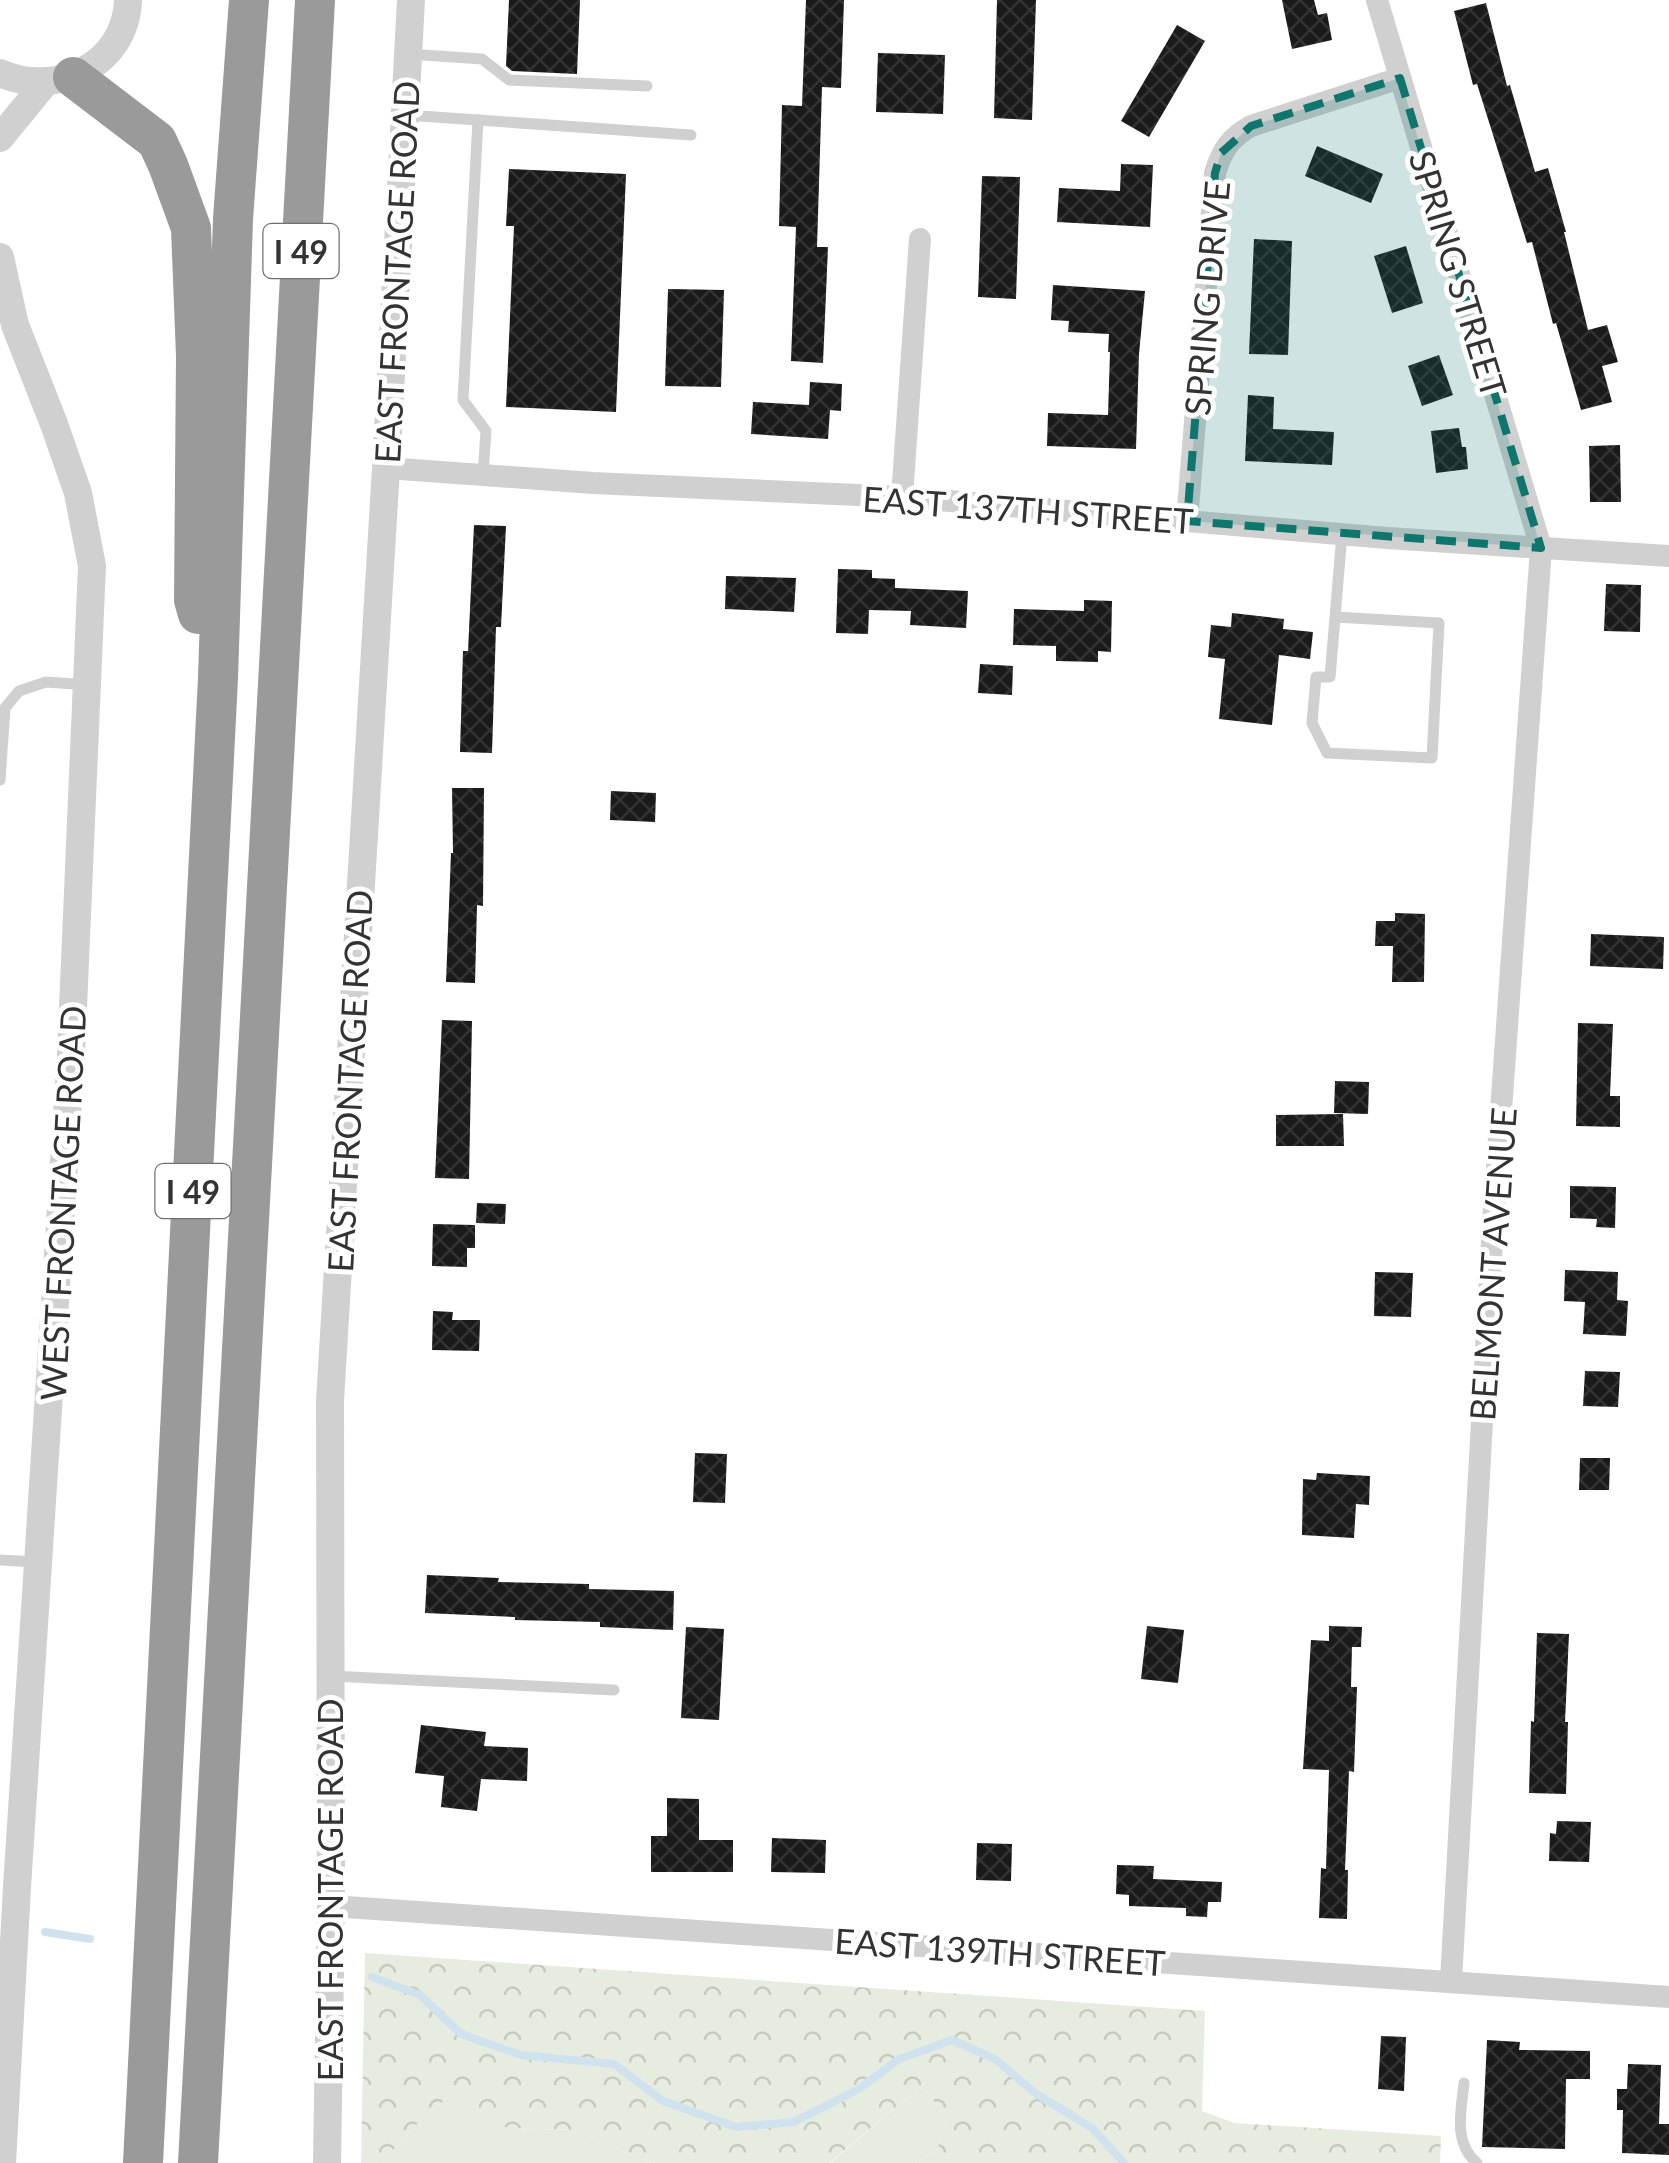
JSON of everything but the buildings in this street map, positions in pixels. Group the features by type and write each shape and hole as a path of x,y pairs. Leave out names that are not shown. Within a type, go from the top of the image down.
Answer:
{"highway":[{"name":"I 49","path":"143,2163 218,678 233,219 249,0"},
{"name":"I 49","path":"198,2163 315,0"},
{"path":"59,80 157,140 191,228 196,356 194,600 218,678"}],"street":[{"path":"0,138 59,80 98,62 117,39 128,12 128,0"},
{"name":"EAST FRONTAGE ROAD","path":"326,2163 331,1906 330,1402 411,0"},
{"name":"SPRING STREET","path":"1378,0 1541,548"},
{"path":"0,73 16,80 59,80"},
{"name":"SPRING DRIVE","path":"1187,521 1215,172 1221,153 1233,136 1251,126 1400,78"},
{"path":"902,497 920,239"},
{"name":"WEST FRONTAGE ROAD","path":"0,258 15,325 78,493 92,566 72,1054 40,1563 9,1887 2,2163"},
{"name":"EAST 137TH STREET","path":"386,468 592,483 902,497 1342,534 1669,556"},
{"name":"BELMONT AVENUE","path":"1451,1982 1493,1223 1541,548"},
{"name":"EAST 139TH STREET","path":"331,1906 1669,1996"}],"lane":[{"path":"408,54 482,60 509,80 647,86"},
{"path":"405,115 691,135"},
{"path":"478,120 463,400 486,430 483,475"},
{"path":"1336,617 1439,623 1432,758 1328,754 1312,722 1316,677 1330,677 1342,534"},
{"path":"0,780 5,708 19,691 46,682 88,686"},
{"path":"0,1560 40,1563"},
{"path":"331,1676 614,1690"},
{"path":"1464,2084 1460,2129 1466,2154 1477,2163"}],"highlighted area":[{"path":"1400,78 1541,548 1187,521 1215,173 1221,153 1251,126"}],"green space":[{"path":"365,1953 1205,2011 1202,2111 1234,2123 1441,2136 1440,2163 915,2163 937,2150 946,2121 929,2093 908,2097 829,2163 651,2163 573,2130 509,2128 471,2119 451,2095 381,2163 361,2163"},
{"path":"929,2093 946,2121 937,2150 915,2163 830,2163 908,2097"},
{"path":"451,2095 509,2128 573,2130 651,2163 381,2163"}],"waterway":[{"path":"45,1932 90,1939"},
{"path":"372,1977 420,1995 461,2034 521,2055 614,2064 663,2101 736,2127 794,2122 859,2089 899,2059 952,2040 995,2059 1035,2093 1092,2128 1124,2163"}]}
